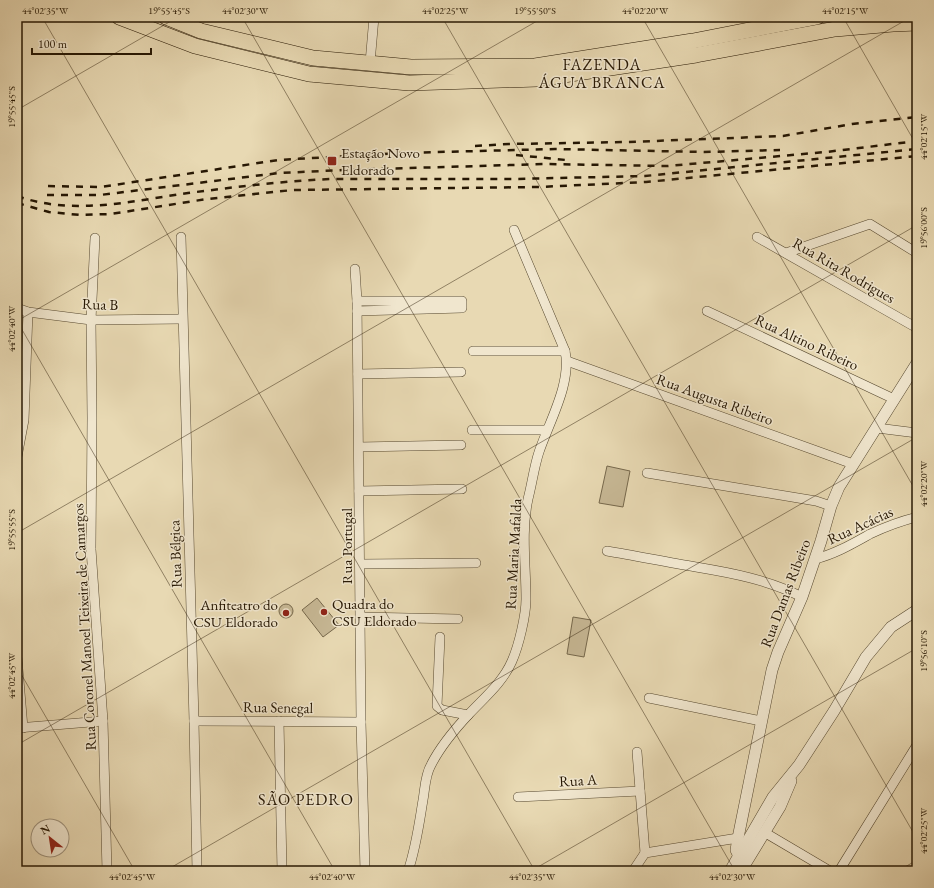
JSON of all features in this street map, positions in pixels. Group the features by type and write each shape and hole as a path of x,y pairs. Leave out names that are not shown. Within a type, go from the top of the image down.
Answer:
{"highway":[{"path":"119,17 195,46 309,74 409,82 537,79 696,54 835,29 917,23"},
{"path":"166,17 201,31 313,58 411,67 534,66 693,41 817,17"}],"street":[{"path":"370,63 374,17"},
{"path":"786,253 870,224 917,253"},
{"name":"Rua Maria Mafalda","path":"410,868 430,766 440,749 468,715 497,686 512,661 521,631 526,601 526,509 538,454 556,406 563,383 567,361 565,351 514,230"},
{"name":"Rua Bélgica","path":"181,237 194,721 196,871"},
{"name":"Rua Rita Rodrigues","path":"757,237 917,328"},
{"name":"Rua Coronel Manoel Teixeira de Camargos","path":"95,238 91,320 91,549 103,721 107,871"},
{"name":"Rua Portugal","path":"355,269 358,374 361,722 365,871"},
{"path":"462,301 462,308 357,306 462,301"},
{"name":"Rua B","path":"17,308 28,312 91,320 182,318"},
{"name":"Rua Altino Ribeiro","path":"707,310 894,399"},
{"path":"17,457 24,420 28,312"},
{"path":"472,351 565,351"},
{"name":"Rua Augusta Ribeiro","path":"567,361 853,464"},
{"name":"Rua Damas Ribeiro","path":"740,871 741,860 736,850 738,838 761,721 772,670 778,652 802,597 831,506 839,487 917,363"},
{"path":"358,374 461,372"},
{"path":"876,428 917,433"},
{"path":"472,430 546,430"},
{"path":"358,447 461,445"},
{"path":"647,473 816,501 831,506"},
{"path":"359,491 462,489"},
{"name":"Rua Acácias","path":"815,559 829,556 872,533 903,520 917,517"},
{"path":"607,552 751,577 802,597"},
{"path":"360,564 476,563"},
{"path":"730,871 774,797 799,764 834,711 866,657 891,627 917,610"},
{"path":"360,617 458,619"},
{"path":"440,637 437,706 442,710 468,715"},
{"path":"17,657 20,728 103,721"},
{"path":"649,698 761,721"},
{"name":"Rua Senegal","path":"194,721 361,722"},
{"path":"279,721 282,871"},
{"path":"839,871 917,745"},
{"path":"632,871 645,853 637,752"},
{"path":"740,871 780,806 799,764"},
{"name":"Rua A","path":"518,797 640,791"},
{"path":"774,797 763,824 762,828 764,832 830,871"},
{"path":"645,853 738,838"}],"shaded area":[{"path":"607,466 630,471 623,507 599,503"},
{"path":"317,598 339,625 323,637 302,610"},
{"name":"Anfiteatro do CSU Eldorado","path":"286,604 291,606 293,611 291,616 286,618 281,616 279,611 281,606"},
{"path":"573,617 591,620 584,657 567,654"}],"railway":[{"path":"475,146 783,136 852,124 917,117"},
{"path":"47,195 100,195 279,173 343,170 546,164 668,166 826,152 917,141"},
{"path":"48,186 101,187 278,160 401,153 555,149 704,152 780,150"},
{"path":"17,196 38,202 59,205 102,205 188,193 313,180 513,179 645,176 917,149"},
{"path":"516,155 566,160"},
{"path":"17,203 49,212 80,215 111,214 207,199 293,190 539,187 646,182 917,156"}],"place":[{"name":"Estação Novo Eldorado","path":"332,161"},
{"name":"Quadra do CSU Eldorado","path":"324,612"},
{"name":"Anfiteatro do CSU Eldorado","path":"286,613"}],"district":[{"name":"FAZENDA ÁGUA BRANCA","path":"602,73"},
{"name":"SÃO PEDRO","path":"306,799"}]}
